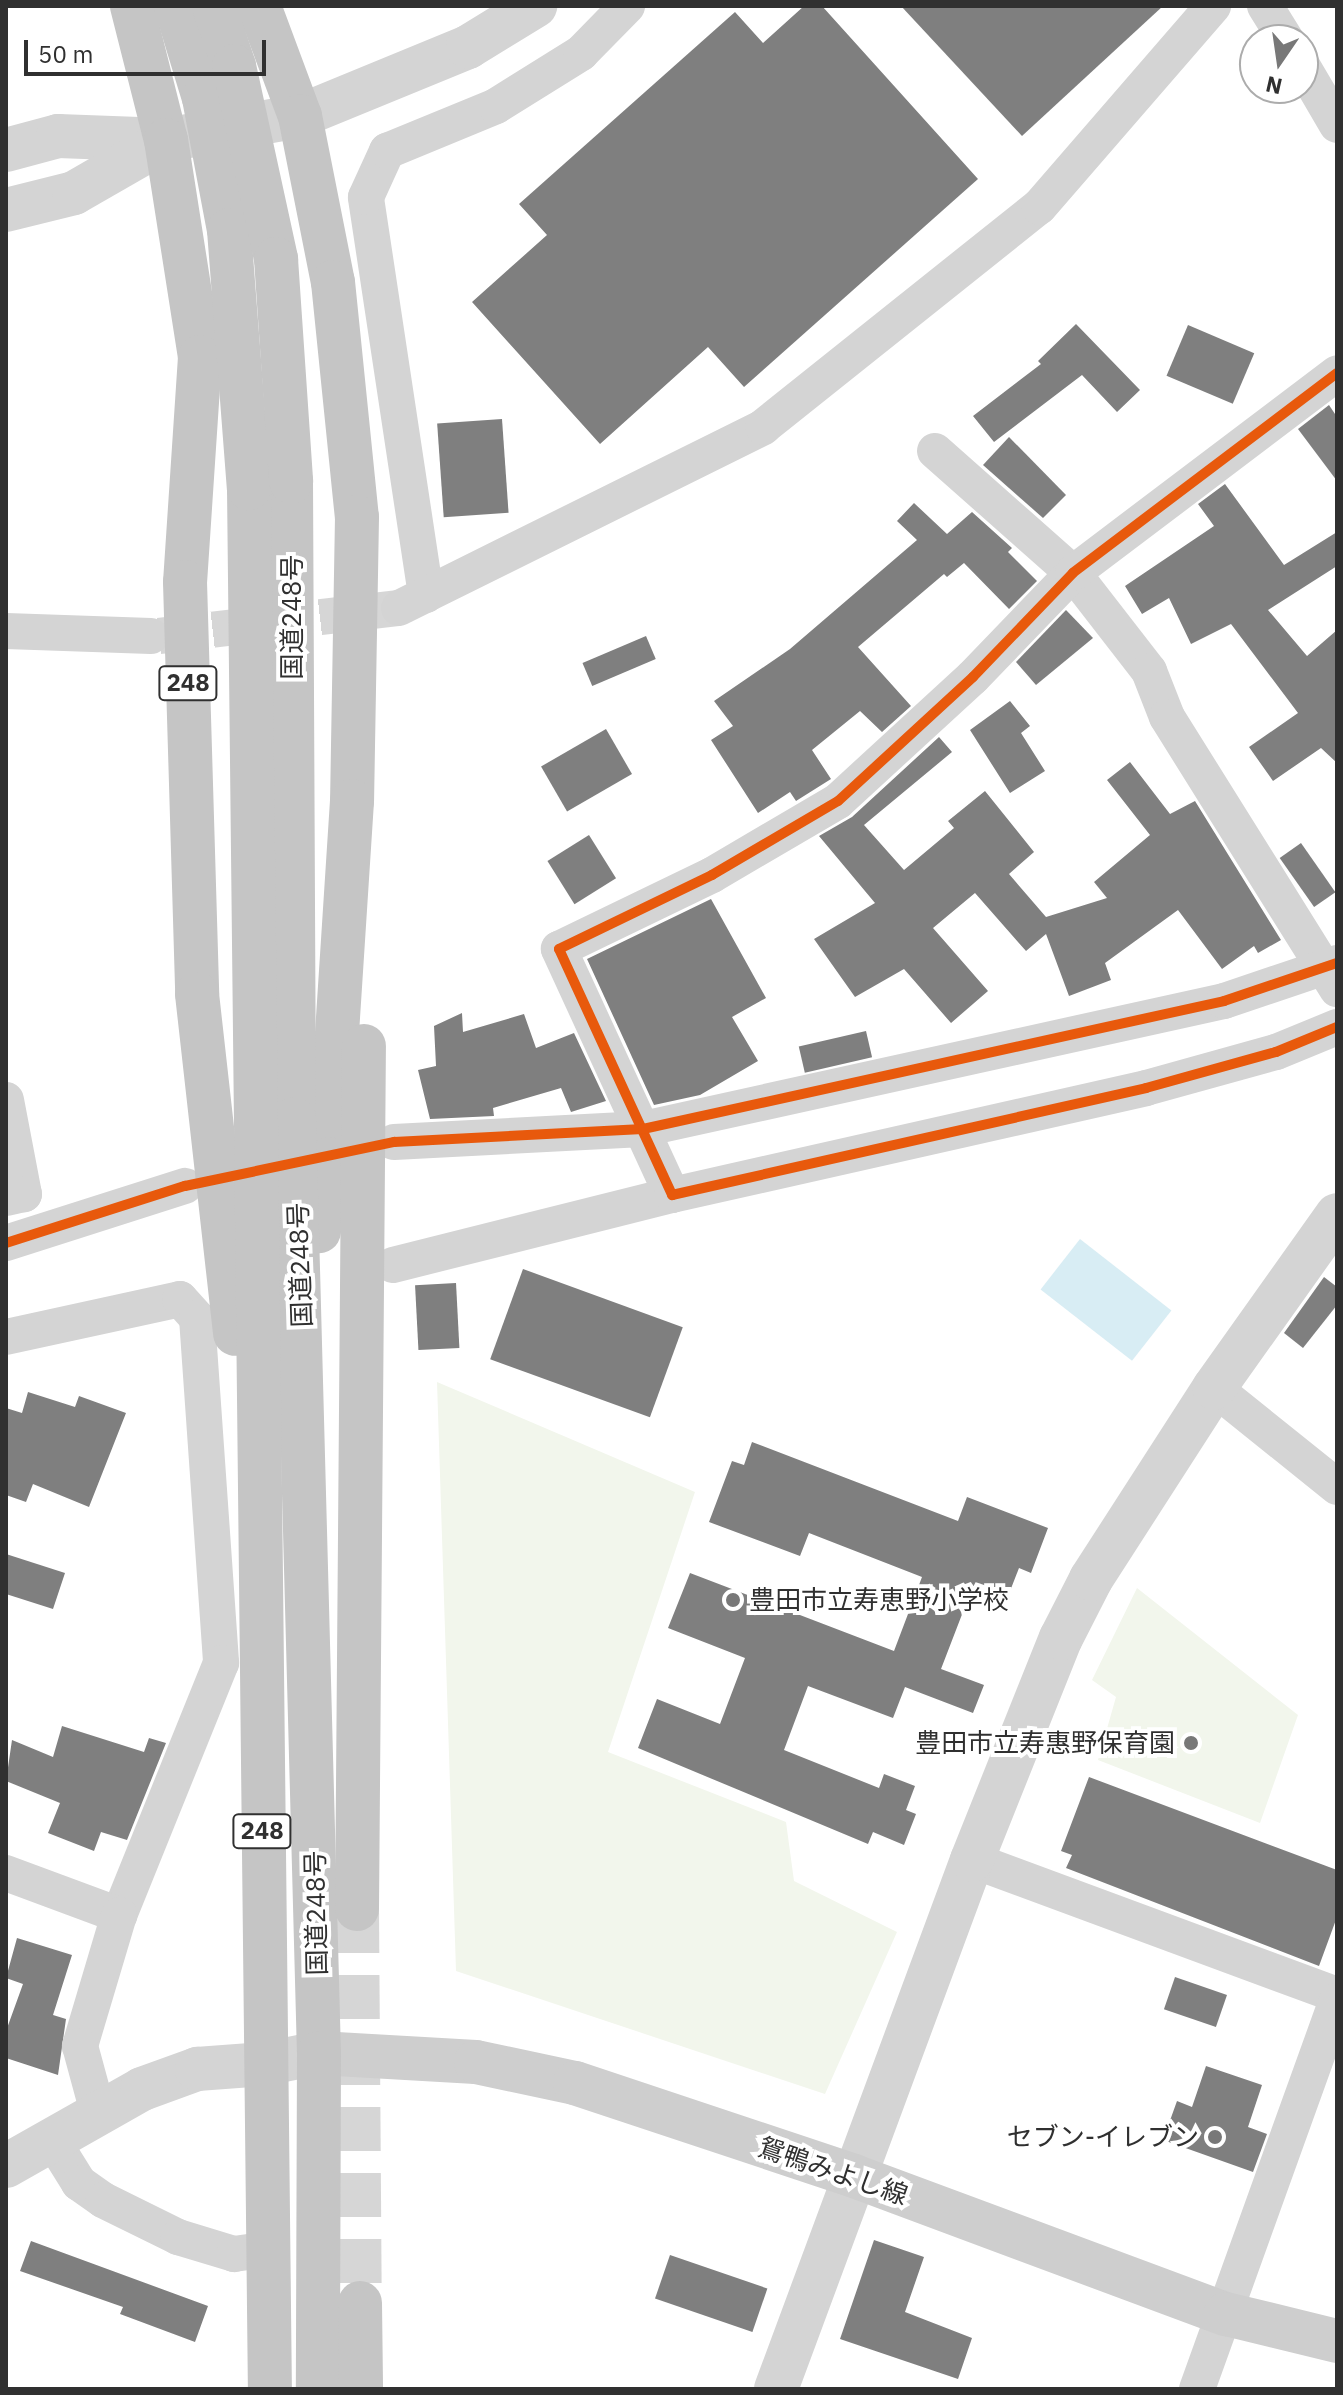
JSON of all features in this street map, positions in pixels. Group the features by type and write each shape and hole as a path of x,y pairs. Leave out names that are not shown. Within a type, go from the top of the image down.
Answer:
{"highway":[{"name":"248","path":"132,6 166,140 200,357 185,598 197,994 293,1209 378,1260 357,1909"},
{"name":"国道248号","path":"176,6 204,98 229,230 249,488 303,1360 319,2053 318,2389"},
{"name":"国道248号","path":"214,6 234,66 276,259 291,481 293,1209 244,1277 262,1593 241,1667 264,2064 270,2389"},
{"name":"248","path":"259,6 300,116 333,282 357,517 352,801 365,858 293,1209"},
{"path":"360,2303 361,2389"}],"main road":[{"name":"鴛鴨みよし線","path":"319,2053 389,2053 476,2062 575,2083 854,2176 1226,2314 1337,2341"}],"street":[{"path":"6,150 58,136 166,140 300,116 468,47 535,6"},
{"path":"627,6 581,53 496,106 387,151 366,197 413,601 763,427 1039,207 1213,6"},
{"path":"1265,6 1276,24"},
{"path":"1319,94 1337,125"},
{"path":"6,210 74,193 166,140"},
{"path":"672,1195 559,949 712,875 838,801 973,677 1073,573 1337,373"},
{"path":"394,1142 643,1129 1224,1001 1332,974 1167,717 1149,671 1073,573 935,451"},
{"path":"6,631 151,636"},
{"path":"378,1260 1146,1088 1276,1052 1337,1027"},
{"path":"6,1100 24,1194 6,1198"},
{"path":"6,1243 185,1186"},
{"path":"776,2389 972,1860 1061,1638 1091,1579 1214,1388 1337,1215"},
{"path":"6,1337 180,1299 197,1318 241,1667 119,1915 80,2046 99,2116"},
{"path":"1214,1388 1337,1487"},
{"path":"972,1860 1337,1998 1197,2389"},
{"path":"6,1873 119,1915"},
{"path":"6,2166 142,2089 197,2069 264,2064 319,2053"},
{"path":"51,2138 79,2183 103,2200 178,2237 234,2254 269,2249"}],"shaded area":[{"path":"1080,1239 1171,1310 1132,1361 1041,1289"},
{"path":"437,1382 695,1492 608,1752 786,1822 794,1881 897,1932 825,2094 456,1971"},
{"path":"1137,1588 1298,1715 1260,1823 1098,1760 1116,1697 1092,1680"}],"building":[{"path":"804,6 822,6 978,179 744,387 708,347 600,444 472,302 547,235 519,204 735,12 763,43"},
{"path":"901,6 1163,6 1022,136"},
{"path":"1076,324 1140,390 1117,412 1082,375 994,442 973,416 1041,364 1038,361"},
{"path":"1188,325 1254,353 1233,404 1167,376"},
{"path":"1329,405 1337,417 1337,481 1298,429"},
{"path":"502,419 509,513 444,517 437,424"},
{"path":"1009,437 1066,495 1043,518 983,465"},
{"path":"1225,484 1284,565 1337,532 1337,566 1268,610 1307,656 1337,630 1337,763 1321,748 1273,781 1249,747 1298,713 1231,624 1191,644 1169,598 1142,614 1125,586 1214,526 1198,504"},
{"path":"914,503 947,534 972,512 1012,548 1008,552 1037,581 1009,609 964,563 947,577 944,574 858,647 911,706 882,732 860,711 812,750 831,779 796,801 790,792 758,813 711,740 733,726 714,701 790,649 917,540 897,521"},
{"path":"1066,610 1093,638 1036,685 1016,662"},
{"path":"646,636 656,659 592,686 582,663"},
{"path":"1010,701 1030,726 1021,733 1045,771 1010,793 970,730"},
{"path":"606,729 632,774 567,812 541,766"},
{"path":"939,737 952,752 864,825 904,870 954,828 948,821 985,791 1034,852 1009,874 1046,917 1107,898 1094,882 1150,835 1107,780 1130,762 1170,814 1195,801 1281,940 1258,953 1254,946 1222,969 1178,910 1105,963 1111,980 1069,996 1046,934 1026,951 975,893 933,928 988,991 951,1023 904,969 855,997 814,939 875,903 819,836 852,817"},
{"path":"589,835 616,878 574,904 547,861"},
{"path":"1301,843 1335,892 1314,907 1280,858"},
{"path":"711,899 766,998 732,1017 758,1061 700,1095 654,1105 587,959"},
{"path":"462,1013 463,1032 524,1014 536,1048 574,1033 606,1101 571,1112 561,1088 493,1108 494,1116 430,1119 418,1070 436,1066 434,1026"},
{"path":"866,1031 872,1057 805,1073 799,1047"},
{"path":"523,1269 683,1327 650,1417 490,1359"},
{"path":"1324,1277 1337,1287 1337,1305 1303,1348 1284,1333"},
{"path":"456,1283 459,1348 418,1350 415,1285"},
{"path":"28,1392 75,1407 79,1396 126,1413 89,1507 33,1484 26,1502 6,1495 6,1408 22,1413"},
{"path":"752,1442 958,1521 967,1497 1048,1528 1031,1573 1019,1568 1005,1604 971,1591 941,1669 984,1685 973,1713 905,1687 893,1718 808,1686 784,1750 879,1788 884,1774 915,1786 906,1810 916,1814 904,1845 873,1832 868,1844 638,1748 657,1699 720,1724 745,1658 668,1628 690,1573 894,1651 922,1577 809,1533 800,1556 709,1522 732,1461 744,1465"},
{"path":"6,1554 65,1573 53,1609 6,1594"},
{"path":"62,1726 144,1752 149,1738 166,1743 127,1840 101,1832 94,1851 48,1833 60,1803 6,1781 12,1740 53,1757"},
{"path":"1089,1777 1337,1870 1337,1917 1319,1966 1066,1868 1072,1855 1061,1851"},
{"path":"17,1938 72,1955 53,2015 66,2019 58,2075 6,2058 6,2031 23,1984 6,1978"},
{"path":"1175,1977 1227,1995 1216,2027 1164,2009"},
{"name":"セブン-イレブン","path":"1206,2066 1262,2085 1248,2127 1267,2134 1253,2172 1163,2140 1177,2101 1192,2107"},
{"path":"874,2240 924,2257 905,2312 972,2338 958,2379 840,2339"},
{"path":"31,2241 208,2306 195,2342 120,2314 123,2307 20,2271"},
{"path":"670,2255 767,2289 752,2332 655,2298"}],"tunnel":[{"path":"159,636 399,608"},
{"path":"357,1909 360,2303"}],"cycle path":[{"path":"1337,373 1073,573 973,677 838,801 712,875 559,949 672,1195 1146,1088 1276,1052 1337,1027"},
{"path":"6,1243 185,1186 394,1142 643,1129 1224,1001 1337,963"}],"place":[{"name":"豊田市立寿恵野小学校","path":"733,1600"},
{"name":"豊田市立寿惠野保育園","path":"1191,1743"},
{"name":"セブン-イレブン","path":"1215,2137"}]}
